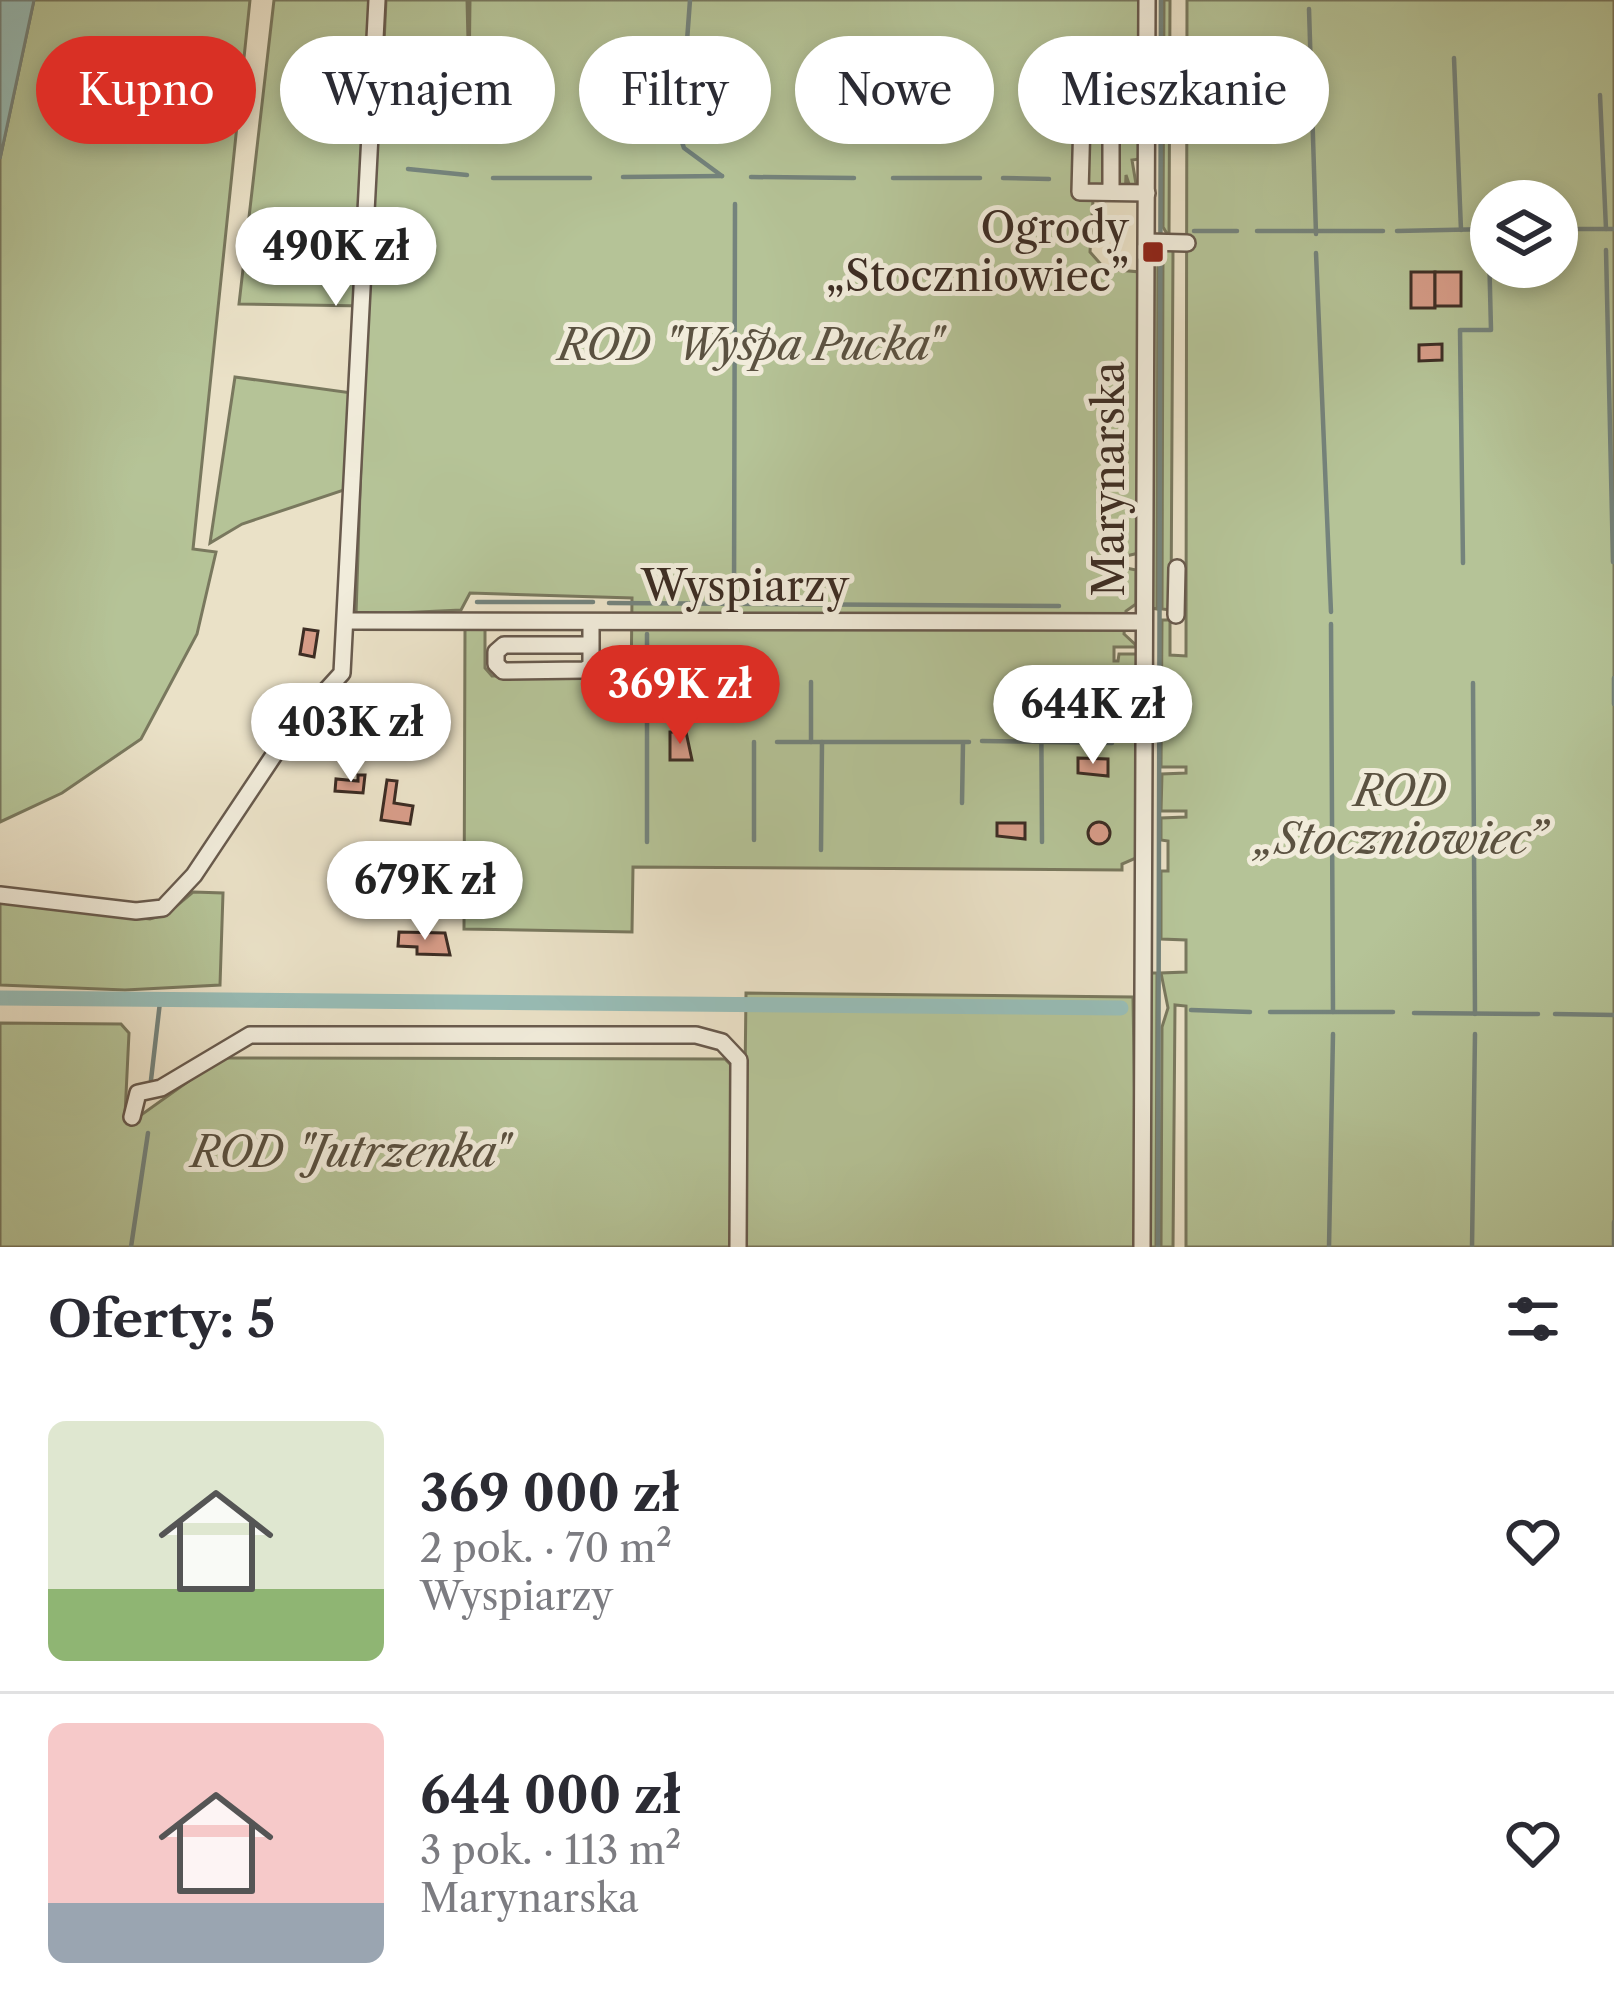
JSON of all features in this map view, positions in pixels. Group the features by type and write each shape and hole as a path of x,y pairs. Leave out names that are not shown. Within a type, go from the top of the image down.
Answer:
{"street":[{"path":"0,895 136,911 163,908 194,875 283,740 342,673 377,0"},
{"name":"Marynarska","path":"1142,1247 1146,617 1156,242 1147,193 1147,0"},
{"path":"1111,192 1111,81 1108,73 1094,69 1083,81 1080,193 1147,193"},
{"path":"1156,242 1187,243"},
{"name":"Wyspiarzy","path":"346,621 1178,616 1177,568"},
{"path":"591,637 594,666 503,671 496,652 504,646 591,637"},
{"path":"132,1117 138,1094 160,1088 250,1035 697,1035 722,1042 739,1060 738,1247"}],"green space":[{"path":"34,0 250,0 246,36 36,36 36,144 235,144 193,549 216,552 197,634 141,739 62,793 0,822 0,159"},
{"name":"ROD \"Wyspa Pucka\"","path":"274,0 372,0 370,36 280,36 280,144 555,144 555,36 470,36 470,0 1141,0 1141,36 1018,36 1018,144 1140,144 1140,159 1132,160 1136,184 1130,187 1126,175 1125,199 1093,200 1090,252 1105,269 1140,272 1139,553 1126,556 1126,568 1136,570 1136,604 1126,611 1124,634 1138,647 1114,647 1114,661 1119,654 1138,654 1136,858 1122,864 1122,870 633,867 632,932 464,929 465,629 485,629 485,668 492,676 610,674 631,689 632,598 470,593 461,610 356,615 366,306 239,304"},
{"name":"ROD \"Wyspa Pucka\"","path":"386,0 467,0 468,36 384,36"},
{"path":"1164,0 1170,0 1170,36 1164,36"},
{"name":"ROD „Stoczniowiec”","path":"1187,0 1614,0 1614,1247 1186,1247 1186,1006 1175,1005 1173,1247 1161,1247 1162,1027 1168,1008 1161,973 1186,972 1186,940 1161,939 1161,871 1168,871 1168,841 1161,840 1161,818 1186,817 1186,811 1161,811 1162,774 1186,773 1186,767 1161,767 1162,620 1170,620 1170,655 1186,656 1187,144 1329,144 1329,36 1187,36"},
{"path":"1163,144 1169,144 1169,237 1163,227"},
{"path":"1152,246 1158,246 1157,609 1150,608"},
{"path":"1163,246 1173,251 1171,610 1162,609"},
{"path":"235,377 352,393 347,489 242,524 210,543"},
{"path":"193,892 223,893 220,985 125,990 0,985 0,902 150,919 167,914"},
{"path":"1149,973 1157,973 1156,1247 1149,1247"},
{"path":"746,993 1133,997 1137,1247 743,1247"},
{"name":"ROD \"Jutrzenka\"","path":"0,1023 121,1024 129,1033 125,1115 137,1118 221,1058 725,1059 732,1066 732,1247 0,1247"}],"water":[{"path":"0,0 34,0 0,159"}],"building":[{"path":"1411,272 1435,272 1435,308 1411,308"},
{"path":"1435,272 1461,272 1461,306 1435,306"},
{"path":"1442,344 1442,360 1419,361 1419,345"},
{"path":"304,629 318,631 314,657 300,654"},
{"path":"1031,682 1032,708 1013,709 1012,687"},
{"path":"1083,690 1107,690 1107,707 1083,707"},
{"path":"670,691 694,691 694,711 670,711"},
{"path":"670,732 686,732 692,760 670,760"},
{"path":"1078,758 1108,759 1108,776 1078,773"},
{"path":"358,775 365,775 363,793 335,791 336,779 358,781"},
{"path":"387,780 397,781 394,803 413,806 410,824 381,820"},
{"path":"1099,822 1110,833 1099,844 1088,833"},
{"path":"997,823 1025,823 1025,839 997,836"},
{"path":"399,932 445,933 450,955 417,954 417,947 398,946"}],"waterway":[{"path":"690,0 680,136 684,148 722,176"},
{"path":"1158,1247 1161,0"},
{"path":"1309,9 1316,234"},
{"path":"1454,58 1461,230"},
{"path":"1600,95 1606,229"},
{"path":"408,169 467,175"},
{"path":"623,177 722,176"},
{"path":"751,177 854,178"},
{"path":"493,178 590,178"},
{"path":"893,178 980,178"},
{"path":"1003,178 1049,179"},
{"path":"734,604 735,204"},
{"path":"1397,231 1470,229"},
{"path":"1578,229 1614,229"},
{"path":"1194,231 1237,231"},
{"path":"1257,231 1383,231"},
{"path":"1606,250 1613,562"},
{"path":"1316,253 1331,612"},
{"path":"1463,563 1460,330 1491,330 1490,288"},
{"path":"477,602 593,602"},
{"path":"609,603 1059,606"},
{"path":"1331,624 1333,1012"},
{"path":"647,634 647,842"},
{"path":"1614,678 1614,704"},
{"path":"1041,679 1042,842"},
{"path":"811,682 811,742"},
{"path":"1473,683 1475,1014"},
{"path":"982,741 1112,743"},
{"path":"754,742 754,840"},
{"path":"777,742 969,742"},
{"path":"821,850 822,742"},
{"path":"962,803 963,743"},
{"path":"0,998 1121,1008"},
{"path":"151,1080 160,1002"},
{"path":"1191,1010 1250,1012"},
{"path":"1270,1012 1393,1012"},
{"path":"1414,1013 1538,1014"},
{"path":"1555,1014 1614,1015"},
{"path":"1329,1247 1333,1034"},
{"path":"1472,1247 1475,1034"},
{"path":"131,1247 148,1133"},
{"path":"1614,1222 1614,1247"}],"place":[{"name":"Ogrody „Stoczniowiec”","path":"1153,252"}]}
